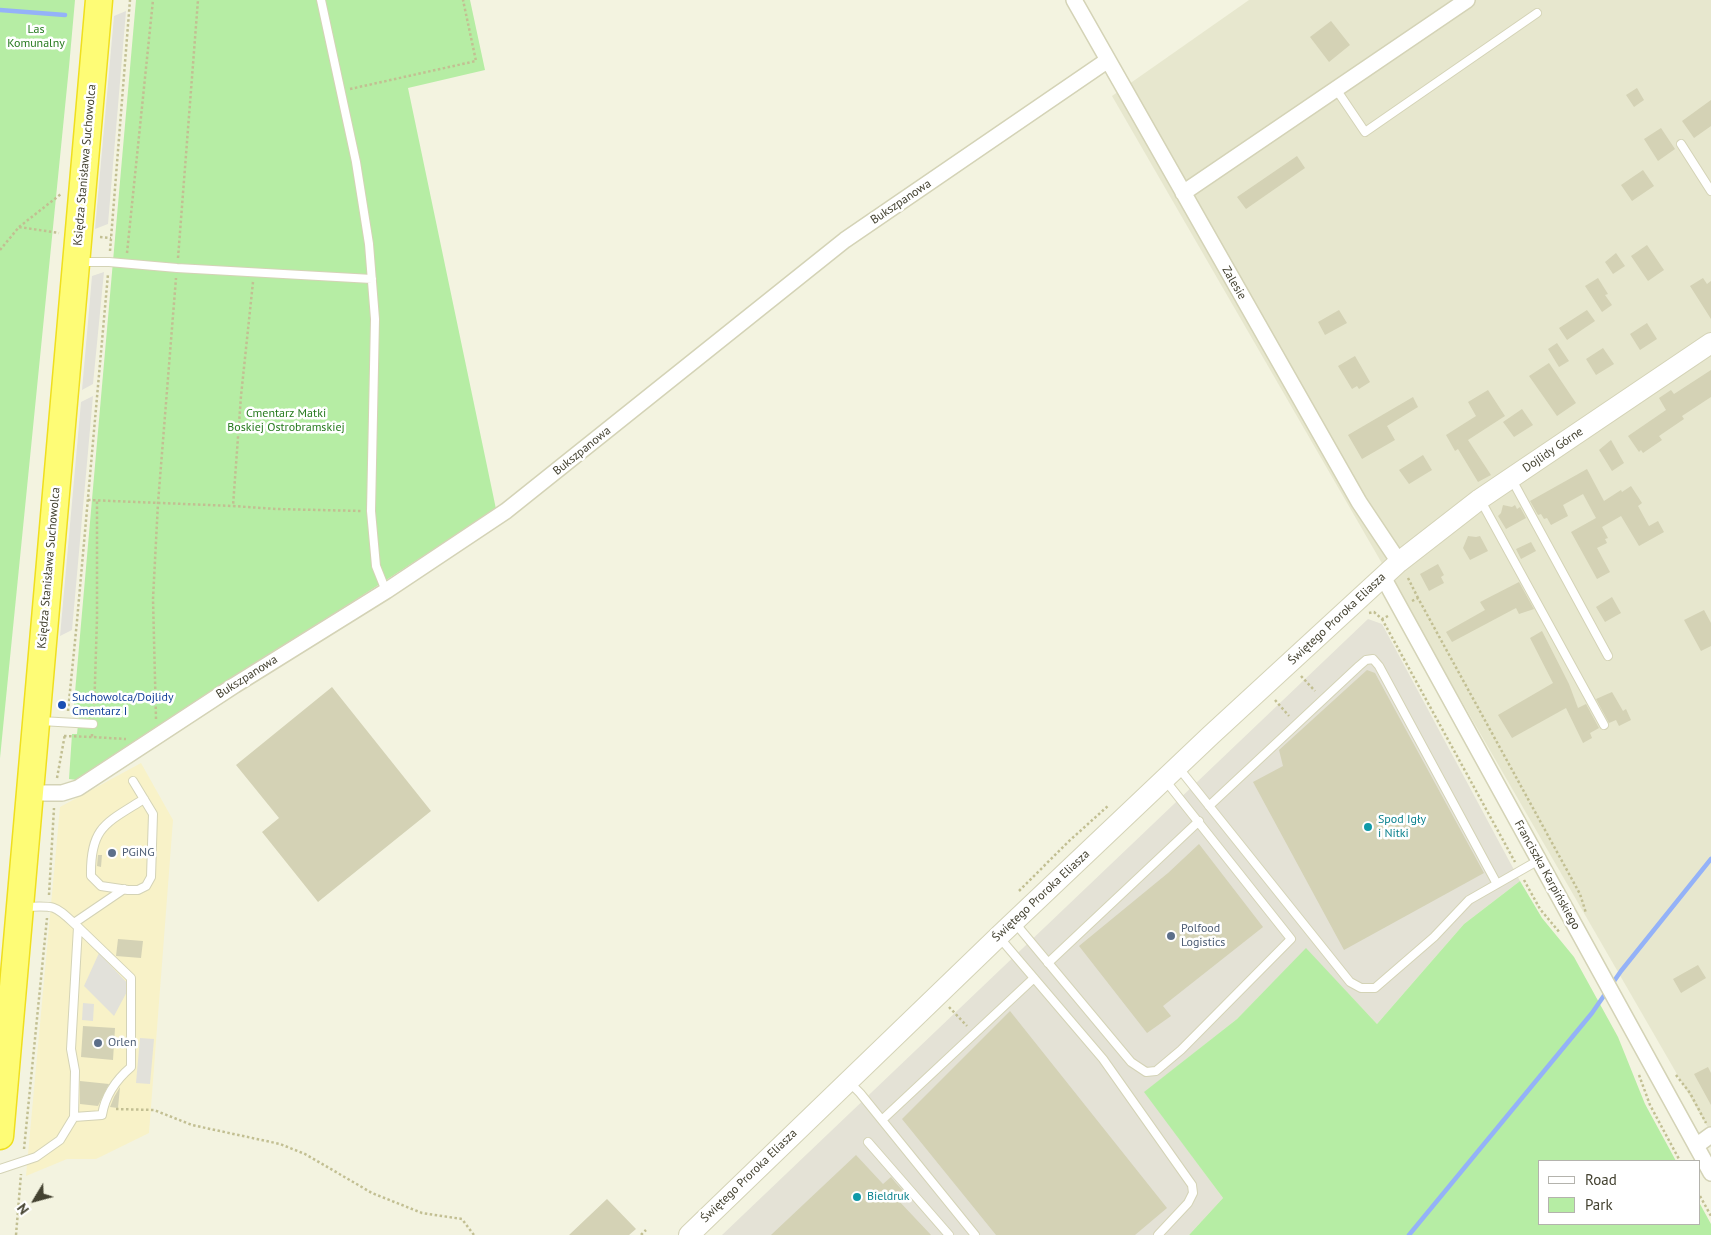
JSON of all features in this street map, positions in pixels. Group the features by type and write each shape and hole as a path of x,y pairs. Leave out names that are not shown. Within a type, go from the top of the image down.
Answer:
{"highway":[{"name":"Księdza Stanisława Suchowolca","path":"0,1136 3,1073 22,907 43,793 36,721 99,0"}],"street":[{"name":"Zalesie","path":"1074,0 1358,502 1399,562"},
{"path":"1184,193 1467,0"},
{"name":"Bukszpanowa","path":"43,793 68,793 78,788 235,684 386,591 506,511 846,240 1108,60"},
{"name":"Dojlidy Górne","path":"1399,562 1480,499 1711,343"},
{"name":"Świętego Proroka Eliasza","path":"688,1235 1171,773 1399,562"},
{"name":"Franciszka Karpińskiego","path":"1383,577 1711,1173"},
{"path":"1696,1146 1709,1130"}],"lane":[{"path":"321,0 360,185 369,244 375,319 371,511 376,566 386,591"},
{"path":"1336,89 1365,132 1537,13"},
{"path":"1681,144 1711,191"},
{"path":"76,262 109,262 254,273 372,279"},
{"path":"1511,478 1608,656"},
{"path":"1480,499 1604,725"},
{"path":"1209,806 1359,666 1366,660 1373,660 1379,666 1497,884"},
{"path":"36,721 93,724"},
{"path":"1171,773 1209,806 1350,982 1361,988 1375,988 1434,937 1469,900 1539,860"},
{"path":"1014,922 1131,1062 1140,1069 1146,1072 1156,1071 1181,1050 1292,939 1199,821 1171,773"},
{"path":"133,782 144,799 153,814 151,877 146,886 138,890 101,886 91,876 93,846 98,833 113,818 144,799"},
{"path":"1048,963 1199,821"},
{"path":"76,925 124,889"},
{"path":"22,907 48,906 59,909 131,978 130,1067 117,1079 103,1108 102,1115 74,1117"},
{"path":"0,1169 36,1157 60,1140 74,1117 75,1071 71,1049 76,925"},
{"path":"999,936 1103,1059 1192,1185 1194,1193 1188,1203 1158,1235"},
{"path":"882,1120 1034,978"},
{"path":"848,1081 975,1235"},
{"path":"868,1142 949,1235"}],"path":[{"path":"16,1235 48,906 43,793 64,736 66,723 88,500 130,0"},
{"path":"126,264 153,0"},
{"path":"155,723 153,599 158,503 198,0"},
{"path":"341,91 476,61 463,0"},
{"path":"0,250 20,227 61,194"},
{"path":"20,227 58,233"},
{"path":"233,506 241,396 254,273"},
{"path":"88,500 233,506 276,510 371,511"},
{"path":"92,737 95,707 97,618 97,501"},
{"path":"1382,619 1418,598 1580,894 1585,911"},
{"path":"1367,613 1374,612 1382,619 1540,909 1563,936"},
{"path":"1294,682 1301,676 1312,688"},
{"path":"1281,694 1275,700 1285,712"},
{"path":"64,736 131,738"},
{"path":"956,1001 949,1008 974,1034"},
{"path":"1636,1068 1650,1106 1679,1160"},
{"path":"1675,1074 1690,1093 1709,1130"},
{"path":"103,1108 154,1110 192,1125 280,1144 306,1154 372,1192 388,1199 422,1213 462,1219 474,1235"},
{"path":"1701,1198 1711,1216"},
{"path":"641,1235 646,1230"}],"shaded area":[{"path":"1249,0 1711,0 1711,1133 1112,96"},
{"path":"126,11 108,224 95,229 114,16"},
{"path":"104,272 93,384 82,390 92,276"},
{"path":"93,396 72,630 60,636 81,402"},
{"path":"1368,619 1382,624 1520,881 1464,924 1377,1024 1306,949 1237,1019 1145,1092 1223,1198 1189,1235 722,1235"},
{"path":"141,763 173,820 149,1133 96,1159 67,1159 26,1176 60,807"},
{"path":"99,953 130,986 114,1016 84,986"},
{"path":"83,1003 94,1004 93,1021 82,1020"},
{"path":"140,1038 154,1039 150,1084 136,1083"}],"green space":[{"name":"Las Komunalny","path":"0,0 75,0 0,758"},
{"name":"Cmentarz Matki Boskiej Ostrobramskiej","path":"136,0 470,0 485,70 408,88 496,509 77,780 69,779 72,734 77,734 79,715 73,715"},
{"path":"1520,881 1542,918 1574,957 1618,1037 1645,1104 1675,1160 1538,1160 1538,1225 1701,1225 1701,1206 1711,1224 1711,1235 1189,1235 1223,1198 1144,1092 1237,1019 1306,948 1377,1024 1464,924"}],"building":[{"path":"1331,21 1350,45 1329,62 1310,37"},
{"path":"1637,88 1644,100 1634,107 1626,95"},
{"path":"1711,100 1711,126 1694,138 1682,121"},
{"path":"1661,128 1675,149 1658,161 1644,139"},
{"path":"1297,156 1305,168 1246,209 1237,197"},
{"path":"1643,170 1654,186 1632,201 1621,185"},
{"path":"1647,245 1664,270 1648,281 1631,256"},
{"path":"1616,253 1625,266 1613,274 1605,262"},
{"path":"1598,278 1608,294 1605,295 1612,305 1602,312 1585,286"},
{"path":"1703,278 1707,284 1711,281 1711,319 1690,286"},
{"path":"1339,310 1347,323 1325,335 1318,322"},
{"path":"1587,310 1595,321 1567,340 1559,328"},
{"path":"1647,323 1657,339 1640,350 1630,334"},
{"path":"1557,343 1569,361 1559,367 1548,349"},
{"path":"1603,348 1614,364 1596,375 1586,359"},
{"path":"1355,356 1370,382 1359,389 1357,386 1352,389 1338,366"},
{"path":"1549,363 1576,403 1557,416 1529,376"},
{"path":"1711,370 1711,397 1682,416 1684,419 1659,436 1662,440 1643,453 1641,450 1639,452 1628,436 1666,410 1659,398 1671,390 1674,394"},
{"path":"1488,390 1505,416 1468,440 1491,475 1478,482 1458,449 1455,451 1446,435 1476,416 1468,402"},
{"path":"1413,397 1418,407 1387,426 1395,440 1362,459 1348,435"},
{"path":"1522,409 1533,425 1514,437 1503,422"},
{"path":"1611,440 1624,463 1612,471 1599,450"},
{"path":"1423,455 1432,470 1409,484 1399,470"},
{"path":"1587,469 1604,501 1631,486 1642,503 1638,506 1649,526 1658,521 1664,532 1639,546 1621,516 1602,527 1608,538 1605,539 1607,543 1597,548 1610,572 1597,579 1571,532 1596,518 1583,494 1563,505 1568,516 1551,525 1547,518 1544,519 1541,514 1538,515 1530,501"},
{"path":"1503,505 1512,507 1515,505 1517,509 1520,507 1526,518 1506,529 1498,516"},
{"path":"1468,536 1480,536 1488,551 1470,560 1463,548"},
{"path":"1531,542 1536,551 1521,559 1516,549"},
{"path":"1438,564 1444,575 1441,577 1444,583 1429,591 1420,574"},
{"path":"1519,582 1534,609 1519,614 1516,608 1452,642 1446,632 1485,610 1480,602"},
{"path":"1612,597 1621,613 1605,622 1596,607"},
{"path":"1704,610 1711,623 1711,646 1701,651 1684,620"},
{"path":"1542,631 1569,684 1578,708 1586,704 1599,728 1590,733 1592,738 1583,743 1566,708 1512,738 1498,715 1553,683 1530,638"},
{"name":"Spod Igły i Nitki","path":"1367,670 1375,673 1484,873 1344,950 1253,782 1283,766 1279,750"},
{"path":"332,687 431,811 318,902 262,832 279,818 236,765"},
{"path":"1612,692 1623,711 1626,709 1631,720 1619,726 1616,720 1609,723 1596,699"},
{"name":"Polfood Logistics","path":"1199,844 1263,927 1163,1006 1171,1016 1147,1033 1079,946 1168,873"},
{"path":"98,855 102,855 101,867 97,866"},
{"path":"118,939 143,941 141,958 116,956"},
{"path":"1698,965 1706,978 1681,993 1673,979"},
{"path":"1010,1011 1167,1208 1135,1235 996,1235 902,1119"},
{"name":"Orlen","path":"83,1026 115,1028 113,1060 81,1057"},
{"path":"1708,1067 1711,1073 1711,1105 1694,1074"},
{"path":"80,1081 109,1084 98,1106 80,1104"},
{"path":"120,1087 118,1108 110,1107 114,1097"},
{"name":"Bieldruk","path":"856,1155 883,1184 891,1177 905,1193 898,1200 931,1235 771,1235"},
{"path":"607,1199 636,1229 629,1235 569,1235"}],"waterway":[{"path":"0,10 65,15"},
{"path":"1409,1235 1592,1013 1621,971 1711,859"}],"place":[{"name":"Suchowolca/Dojlidy Cmentarz I","path":"62,705"},
{"name":"Spod Igły i Nitki","path":"1368,827"},
{"name":"PGiNG","path":"112,853"},
{"name":"Polfood Logistics","path":"1171,936"},
{"name":"Orlen","path":"98,1043"},
{"name":"Bieldruk","path":"857,1197"}]}
